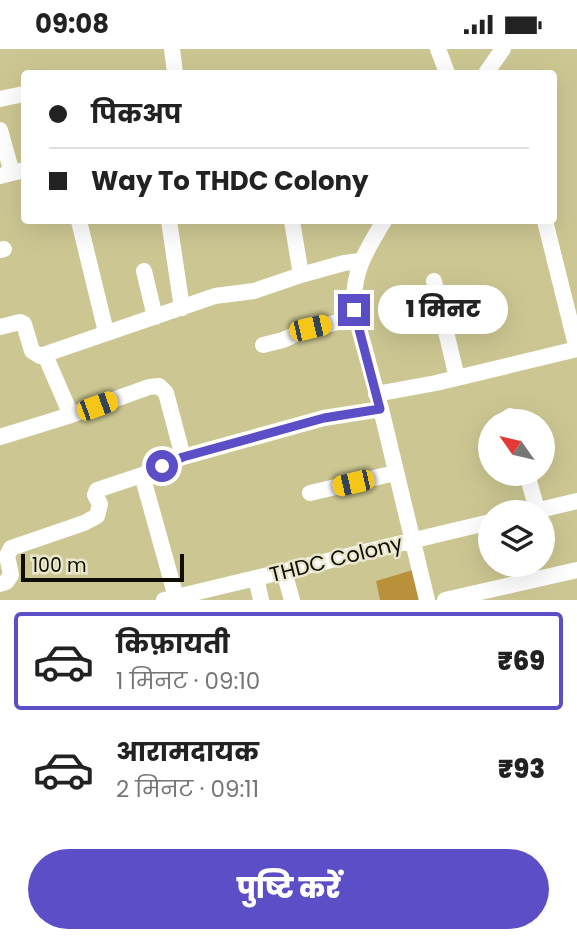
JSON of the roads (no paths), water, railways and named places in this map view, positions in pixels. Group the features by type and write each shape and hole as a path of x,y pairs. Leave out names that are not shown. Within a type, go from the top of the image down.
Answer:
{"street":[{"path":"172,49 175,70"},
{"path":"438,49 446,70"},
{"path":"491,70 503,49"},
{"path":"0,99 21,95"},
{"path":"0,129 12,173"},
{"path":"80,224 106,332"},
{"path":"169,224 182,308"},
{"path":"292,224 301,275"},
{"name":"THDC Colony","path":"382,224 360,261 353,293 355,318 425,594"},
{"path":"0,583 6,582 11,575 7,556 11,548 97,516 100,504 95,495 97,490 142,475 183,457 457,378 577,349 546,224"},
{"path":"0,327 20,322 24,324 32,351 37,356 45,355 106,332 222,295 264,288 301,275 360,261"},
{"path":"145,271 155,317"},
{"path":"434,281 457,378"},
{"path":"263,345 284,340 305,330 355,318"},
{"path":"45,355 71,415"},
{"path":"0,437 149,387 159,386 166,393 183,457"},
{"path":"310,493 395,473"},
{"path":"142,475 170,599"},
{"path":"555,506 577,501"},
{"name":"THDC Colony","path":"170,599 478,524"},
{"path":"445,600 577,570"},
{"path":"284,572 292,600"},
{"path":"256,578 261,600"}]}
